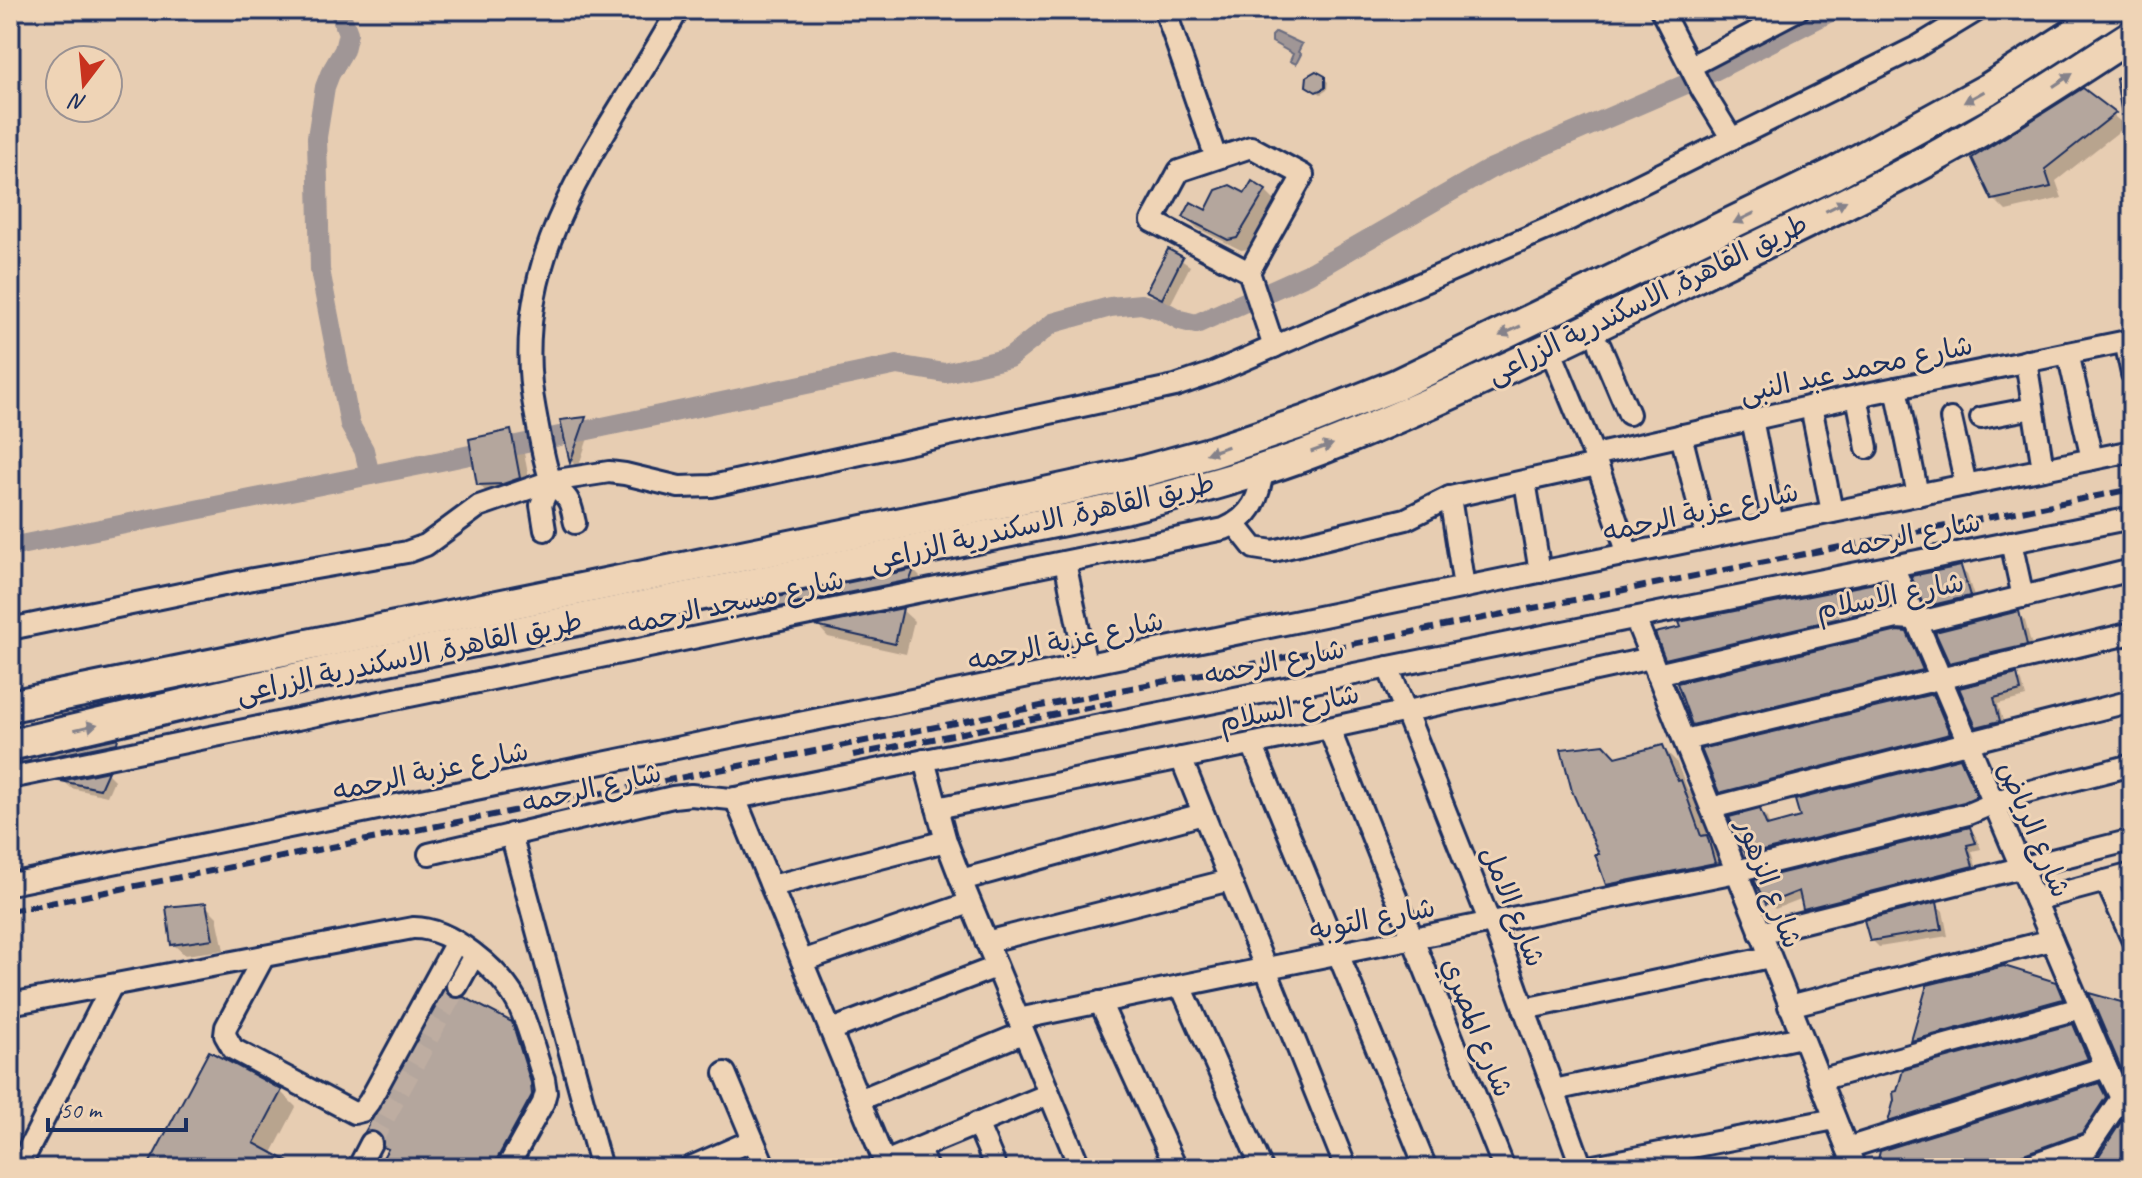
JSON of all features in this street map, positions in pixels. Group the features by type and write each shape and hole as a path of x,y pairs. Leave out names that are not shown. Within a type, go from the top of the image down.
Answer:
{"highway":[{"name":"طريق القاهرة, الاسكندرية الزراعى","path":"10,706 961,511 1133,474 1213,452 1306,421 1396,385 1833,174 1988,89 2111,10"},
{"name":"طريق القاهرة, الاسكندرية الزراعى","path":"10,745 324,672 1132,506 1205,488 1339,442 1550,349 1940,154 2132,35"}],"street":[{"path":"575,523 570,502 551,481 535,408 529,353 532,304 551,238 578,176 678,10"},
{"path":"1165,10 1216,158"},
{"path":"1661,10 1702,90 1732,139"},
{"path":"1691,66 1798,10"},
{"path":"10,629 253,579 407,552 438,537 479,506 551,481 609,472 679,487 712,486 1175,386 1272,340 1570,219 1917,47 1978,10"},
{"path":"1251,280 1303,175 1251,147 1179,171 1152,221 1251,280 1272,340"},
{"path":"2129,340 2132,374"},
{"name":"شارع محمد عبد النبى","path":"1595,460 1681,435 1752,419 2129,340"},
{"path":"1600,346 1629,414"},
{"path":"1550,349 1595,460 1628,554"},
{"path":"2068,353 2092,459"},
{"path":"2026,361 2043,469"},
{"path":"1896,388 1918,495"},
{"path":"1857,396 1867,448"},
{"path":"1811,406 1832,512"},
{"path":"1981,418 2033,408"},
{"path":"1752,419 1773,524"},
{"path":"1951,419 1966,485"},
{"path":"1681,435 1707,538"},
{"name":"شارع عزبة الرحمه","path":"10,884 2132,451"},
{"path":"1263,468 1258,497 1245,517 1235,524 1254,548 1273,551 1406,519 1450,497 1525,481 1595,460"},
{"path":"545,530 541,505 551,481"},
{"path":"1525,481 1540,572"},
{"path":"1450,497 1464,587"},
{"name":"شارع الرحمه","path":"429,854 681,795 722,800 735,798 2132,518"},
{"name":"شارع مسجد الرحمه","path":"10,778 1065,562 1224,529 1235,524"},
{"path":"2011,542 2023,597"},
{"path":"1065,562 1086,665"},
{"name":"شارع الرياض","path":"1893,566 2106,1067 2128,1096"},
{"name":"شارع الاسلام","path":"1654,666 1897,618 1928,620 2132,570"},
{"name":"شارع الزهور","path":"1635,618 1855,1168"},
{"path":"1684,740 2132,633"},
{"name":"شارع السلام","path":"937,808 1405,711 1654,666"},
{"name":"شارع الامل","path":"1388,667 1492,923 1554,1090 1588,1168"},
{"path":"1711,808 2132,701"},
{"name":"شارع المصري","path":"1329,728 1504,1168"},
{"path":"1252,744 1426,1168"},
{"path":"1181,758 1346,1168"},
{"path":"924,760 946,841 1080,1168"},
{"name":"شارع التوبه","path":"859,1100 1020,1026 1100,1002 1736,872 1968,814 2011,796 2132,765"},
{"path":"735,798 886,1165 918,1148 1049,1094"},
{"path":"961,880 1203,814"},
{"path":"511,834 601,1168"},
{"path":"1760,933 2132,840"},
{"path":"772,886 946,841"},
{"path":"2035,900 2132,874"},
{"path":"986,942 1230,880"},
{"path":"2106,881 2132,939"},
{"path":"802,961 970,903"},
{"path":"10,1004 413,928 427,928 456,942 500,978 517,1003 544,1079 546,1092 543,1103 507,1168"},
{"path":"1789,1006 2052,940"},
{"path":"264,956 226,1027 227,1040 233,1049 354,1113 362,1111 369,1102 456,942"},
{"path":"457,986 474,955"},
{"path":"1524,1009 1770,957"},
{"path":"831,1030 996,967"},
{"path":"19,1168 112,985"},
{"path":"1181,986 1262,1168"},
{"path":"1100,1002 1176,1168"},
{"path":"1819,1080 2081,1008"},
{"path":"1554,1090 1801,1037"},
{"path":"1847,1148 2106,1067"},
{"path":"725,1073 765,1168"},
{"path":"2076,1168 2090,1144 2128,1096"},
{"path":"1588,1168 1835,1119"},
{"path":"977,1123 996,1168"},
{"path":"689,1168 753,1140"},
{"path":"358,1168 371,1143"},
{"path":"2022,1168 2090,1144"},
{"path":"918,1148 927,1168"}],"shaded area":[{"path":"1276,32 1302,44 1296,64 1290,61 1293,54 1272,42"}],"building":[{"path":"1316,71 1325,76 1325,88 1316,92 1306,86 1307,76"},
{"path":"2132,71 2132,127 2124,127 2116,79"},
{"path":"2083,88 2116,113 2045,169 2051,187 1992,200 1972,158"},
{"path":"1252,181 1266,190 1237,238 1228,240 1183,217 1191,202 1206,210 1216,190 1230,185 1245,193"},
{"path":"1168,249 1183,257 1162,299 1146,291"},
{"path":"586,417 570,463 560,420"},
{"path":"511,430 520,478 503,484 477,485 469,439"},
{"path":"1961,566 1970,596 1924,607 1911,576"},
{"path":"914,569 910,580 765,610 748,603"},
{"path":"1885,581 1896,605 1665,659 1655,633 1681,627 1679,622"},
{"path":"903,608 895,644 815,626"},
{"path":"2019,611 2027,645 1949,663 1935,632"},
{"path":"1898,631 1907,632 1923,670 1692,725 1677,683"},
{"path":"2017,674 2021,691 1994,698 2000,721 1976,727 1959,688"},
{"path":"1933,694 1950,734 1719,793 1701,749"},
{"path":"118,738 117,743 10,765 10,762"},
{"path":"1604,744 1616,757 1663,745 1678,781 1681,780 1701,836 1707,835 1715,863 1606,885 1595,854 1599,854 1572,791 1561,749"},
{"path":"1960,758 1977,796 1964,802 1746,855 1729,817 1760,809 1767,826 1800,817 1795,800"},
{"path":"108,771 100,789 61,781"},
{"path":"1970,827 1976,843 1967,845 1973,866 1803,909 1799,891 1766,904 1754,880"},
{"path":"1937,902 1942,929 1870,941 1864,920"},
{"path":"206,903 213,939 171,945 166,907"},
{"path":"2004,966 2056,982 2063,999 1911,1041 1927,985"},
{"path":"445,990 451,998 464,997 512,1022 532,1095 492,1168 377,1168 388,1149 383,1147 378,1132 365,1132"},
{"path":"2089,993 2132,1005 2132,1069 2123,1073"},
{"path":"2073,1024 2088,1059 1888,1122 1893,1092 1897,1091 1903,1070"},
{"path":"209,1051 282,1090 254,1143 300,1168 147,1168"},
{"path":"2099,1083 2106,1097 2082,1133 2018,1156 2009,1168 1876,1168 1880,1151"},
{"path":"2123,1119 2132,1123 2132,1155 2128,1168 2091,1168"}],"waterway":[{"path":"339,10 348,33 344,50 325,87 317,137 320,270 350,425 364,450 370,475"},
{"path":"10,547 446,460 897,365 945,373 1009,358 1053,323 1110,307 1141,304 1196,324 1308,274 1490,169 1700,78 1834,10"}],"tunnel":[{"path":"371,1143 457,986"}],"railway":[{"path":"10,911 2132,489"},
{"path":"853,755 1112,703"}]}
